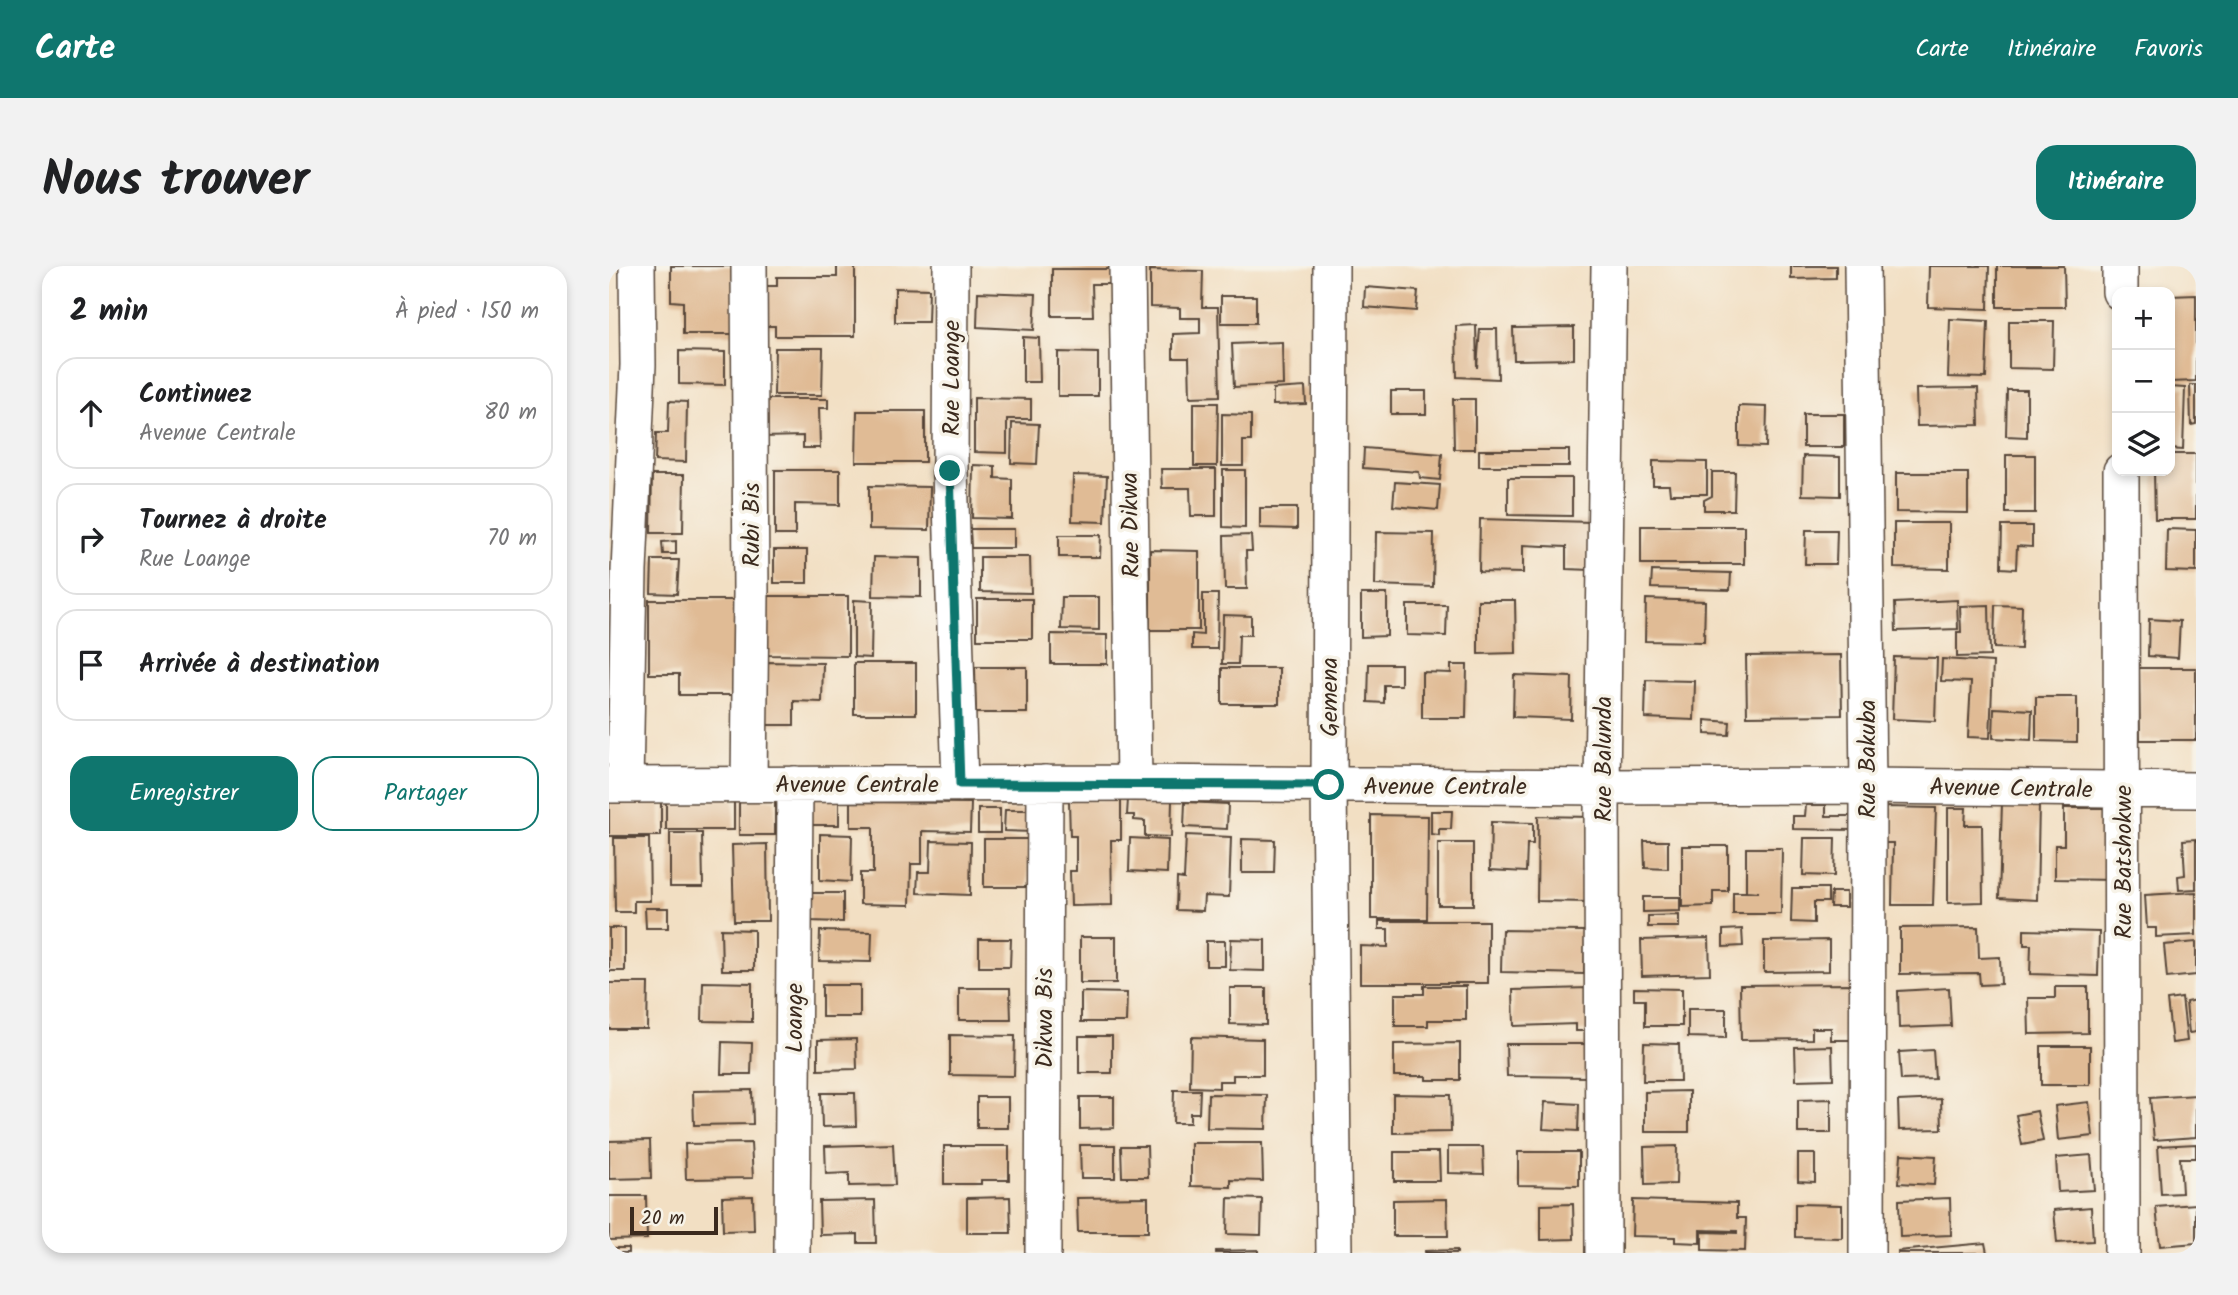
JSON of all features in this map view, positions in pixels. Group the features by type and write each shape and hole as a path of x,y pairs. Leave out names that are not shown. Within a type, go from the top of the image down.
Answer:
{"street":[{"path":"617,785 629,571 624,365 637,266"},
{"name":"Rubi Bis","path":"749,266 749,784"},
{"name":"Rue Loange","path":"951,266 950,471 960,784"},
{"name":"Rue Dikwa","path":"1127,266 1134,783"},
{"name":"Gemena","path":"1331,266 1329,785 1333,1253"},
{"name":"Rue Balunda","path":"1603,1253 1602,787 1609,266"},
{"name":"Rue Bakuba","path":"1862,266 1868,786 1867,1253"},
{"path":"2120,266 2120,287"},
{"name":"Rue Batshokwe","path":"2121,476 2122,1253"},
{"name":"Dikwa Bis","path":"1044,1253 1045,783"},
{"name":"Avenue Centrale","path":"617,785 1134,783 2196,790"},
{"name":"Loange","path":"792,1253 796,784"}],"building":[{"path":"671,266 734,266 734,334 683,334 683,302 671,301"},
{"path":"837,266 855,266 855,336 775,336 775,326 767,326 767,286 777,286 777,277 837,277"},
{"path":"1791,266 1836,266 1836,278 1791,279"},
{"path":"1929,266 1989,266 1988,309 1928,307"},
{"path":"1997,266 2064,266 2065,307 1997,307"},
{"path":"1052,269 1115,269 1115,284 1092,284 1093,316 1052,316"},
{"path":"1150,270 1203,271 1202,307 1218,307 1220,396 1190,397 1189,358 1173,358 1173,334 1200,333 1200,318 1180,318 1180,308 1150,307"},
{"path":"1365,287 1418,291 1416,311 1364,307"},
{"path":"895,288 929,289 928,322 895,322"},
{"path":"978,292 1036,294 1034,330 977,327"},
{"path":"2196,295 2196,381 2175,382 2175,296"},
{"path":"1221,296 1256,296 1256,323 1221,323"},
{"path":"1950,319 1988,321 1986,378 1948,377"},
{"path":"2009,321 2054,321 2053,369 2009,368"},
{"path":"1476,325 1477,368 1480,329 1497,329 1498,379 1457,377 1456,326"},
{"path":"1574,327 1574,359 1514,360 1513,328"},
{"path":"1023,337 1039,338 1040,382 1023,382"},
{"path":"1282,342 1283,385 1234,387 1232,344"},
{"path":"775,348 823,348 822,395 774,395"},
{"path":"679,351 725,352 725,385 679,384"},
{"path":"1058,352 1098,353 1098,396 1058,396"},
{"path":"2190,385 2196,385 2196,424 2191,425"},
{"path":"1305,387 1306,404 1273,405 1273,389"},
{"path":"2175,387 2185,388 2183,450 2175,449"},
{"path":"1978,388 1979,425 1917,426 1916,389"},
{"path":"2007,390 2027,390 2027,437 2006,436"},
{"path":"1391,391 1426,391 1426,414 1391,414"},
{"path":"974,398 1031,399 1031,419 1007,419 1007,453 974,452"},
{"path":"762,399 828,399 828,408 819,408 820,448 803,448 803,436 762,437"},
{"path":"1453,399 1475,399 1475,449 1454,449"},
{"path":"669,401 687,402 686,462 655,461 656,433 668,433"},
{"path":"1194,403 1218,403 1217,466 1194,466"},
{"path":"1739,406 1767,407 1766,447 1739,446"},
{"path":"857,411 925,411 925,462 856,462"},
{"path":"1222,414 1251,415 1251,441 1243,441 1243,466 1222,466"},
{"path":"1803,414 1844,414 1844,447 1803,447"},
{"path":"1012,423 1039,424 1037,464 1011,463"},
{"path":"1364,448 1442,454 1440,480 1420,478 1419,472 1363,468"},
{"path":"1479,450 1569,450 1569,466 1479,466"},
{"path":"2175,454 2196,454 2196,519 2155,519 2154,476 2175,476"},
{"path":"2006,455 2035,455 2035,513 2006,513"},
{"path":"1803,456 1840,457 1840,496 1802,495"},
{"path":"1653,461 1707,462 1707,494 1670,494 1669,485 1653,485"},
{"path":"973,465 995,466 995,478 1012,479 1012,519 972,518"},
{"path":"1161,469 1216,469 1216,516 1191,516 1190,488 1162,488"},
{"path":"775,470 840,470 840,505 795,504 795,535 775,535"},
{"path":"1223,470 1245,470 1245,528 1223,527"},
{"path":"1712,472 1735,472 1734,510 1704,510 1704,500 1712,496"},
{"path":"1896,473 1968,473 1968,513 1896,512"},
{"path":"652,475 684,475 683,533 651,533"},
{"path":"1073,475 1107,476 1105,522 1072,521"},
{"path":"1508,478 1572,478 1572,516 1508,515"},
{"path":"1395,482 1440,485 1438,510 1393,506"},
{"path":"869,486 930,487 929,530 869,529"},
{"path":"1260,508 1297,508 1297,529 1260,528"},
{"path":"1480,519 1592,522 1592,570 1566,569 1566,547 1523,545 1523,573 1479,572"},
{"path":"1894,523 1949,523 1949,569 1894,568"},
{"path":"1641,526 1744,526 1744,564 1641,564"},
{"path":"2002,526 2032,526 2032,547 2017,546 2016,569 2001,568"},
{"path":"970,529 1014,529 1014,548 971,548"},
{"path":"2167,529 2196,530 2196,572 2166,571"},
{"path":"1806,530 1837,530 1836,564 1805,564"},
{"path":"1376,532 1434,533 1433,587 1375,585"},
{"path":"1059,535 1101,535 1100,557 1059,557"},
{"path":"1251,535 1252,551 1246,551 1247,589 1225,589 1224,536"},
{"path":"676,541 676,554 663,554 662,542"},
{"path":"774,550 807,550 807,583 774,583"},
{"path":"1150,550 1199,551 1199,630 1150,630"},
{"path":"874,557 921,558 921,597 873,596"},
{"path":"980,557 1030,557 1031,593 980,592"},
{"path":"652,560 679,560 677,594 651,593"},
{"path":"1652,571 1731,573 1730,590 1651,588"},
{"path":"1203,594 1218,594 1217,649 1192,649 1192,634 1203,635"},
{"path":"1361,594 1387,594 1387,636 1361,637"},
{"path":"764,596 848,596 848,656 764,655"},
{"path":"1062,597 1099,597 1099,630 1061,629"},
{"path":"977,599 1032,599 1032,639 977,639"},
{"path":"1646,599 1705,601 1704,642 1645,641"},
{"path":"649,600 736,600 737,695 679,695 679,674 649,674"},
{"path":"854,600 872,601 871,658 854,657"},
{"path":"1478,600 1515,600 1516,653 1478,654"},
{"path":"1957,600 1958,629 1896,631 1895,603"},
{"path":"1407,605 1447,605 1446,636 1407,635"},
{"path":"1989,605 1990,656 1957,657 1957,632 1961,632 1960,606"},
{"path":"1995,605 2022,606 2021,649 1994,648"},
{"path":"1223,615 1251,616 1251,635 1239,635 1238,664 1222,664"},
{"path":"2149,619 2180,621 2178,658 2148,656"},
{"path":"1051,634 1107,635 1107,664 1051,664"},
{"path":"1841,655 1842,715 1747,716 1746,656"},
{"path":"1894,657 1937,658 1935,721 1892,719"},
{"path":"1942,659 1993,662 1990,738 1968,737 1971,682 1941,681"},
{"path":"765,662 823,663 822,702 794,701 794,725 764,725"},
{"path":"854,663 916,663 916,714 854,714"},
{"path":"1369,664 1401,664 1401,685 1384,685 1384,703 1368,702"},
{"path":"1451,665 1467,665 1466,718 1422,718 1422,672 1451,673"},
{"path":"975,667 1027,667 1027,713 976,713"},
{"path":"1222,668 1279,668 1279,704 1222,704"},
{"path":"2139,668 2196,668 2196,740 2140,740"},
{"path":"1514,675 1572,677 1571,719 1513,717"},
{"path":"1646,680 1695,681 1694,720 1645,718"},
{"path":"2036,697 2077,697 2077,742 2036,741"},
{"path":"1994,708 2032,710 2031,740 1993,738"},
{"path":"1705,720 1730,722 1729,735 1705,734"},
{"path":"734,798 734,830 666,830 666,799"},
{"path":"809,798 839,798 839,825 809,825"},
{"path":"739,799 775,799 775,835 739,835"},
{"path":"1128,799 1172,801 1171,837 1145,836 1145,821 1134,820 1134,815 1127,815"},
{"path":"1121,800 1121,840 1111,840 1112,905 1071,906 1070,871 1076,871 1076,836 1070,836 1069,801"},
{"path":"609,801 661,801 661,836 609,836"},
{"path":"851,802 971,803 970,832 922,831 922,864 911,864 910,905 860,904 860,873 873,873 873,827 851,827"},
{"path":"1185,802 1228,804 1227,829 1184,827"},
{"path":"2002,803 2039,804 2037,900 1999,898"},
{"path":"1806,805 1826,805 1826,816 1853,816 1853,830 1793,829 1793,816 1805,816"},
{"path":"1884,807 1936,808 1933,905 1892,905 1893,843 1883,843"},
{"path":"1948,808 1966,808 1965,825 1982,825 1983,902 1948,903"},
{"path":"2064,808 2116,808 2115,880 2055,879 2055,845 2064,845"},
{"path":"978,809 1000,809 1000,833 978,833"},
{"path":"1005,810 1034,810 1035,832 1004,831"},
{"path":"1431,811 1452,811 1451,829 1439,829 1439,835 1431,834"},
{"path":"1371,815 1428,816 1427,919 1371,919"},
{"path":"1538,816 1591,817 1590,902 1537,901"},
{"path":"1491,822 1533,823 1533,844 1527,844 1526,872 1490,870"},
{"path":"670,833 702,833 703,887 670,887"},
{"path":"820,834 852,835 851,882 820,880"},
{"path":"1186,835 1231,837 1229,897 1204,896 1203,911 1176,910 1177,878 1184,879"},
{"path":"614,838 649,838 650,901 634,901 634,912 615,912"},
{"path":"1130,838 1168,840 1167,873 1129,871"},
{"path":"1804,838 1835,838 1834,876 1803,875"},
{"path":"984,839 1028,839 1028,887 984,887"},
{"path":"1242,839 1275,840 1274,873 1242,873"},
{"path":"2196,839 2196,889 2179,890 2178,876 2185,875 2183,840"},
{"path":"931,841 971,842 970,895 917,893 918,872 930,872"},
{"path":"1644,841 1668,841 1668,869 1645,868"},
{"path":"1438,843 1473,843 1473,905 1438,905"},
{"path":"767,844 768,921 734,921 732,845"},
{"path":"1682,846 1728,846 1728,891 1713,891 1713,906 1682,907"},
{"path":"1746,848 1782,848 1781,914 1733,914 1733,892 1759,892 1746,891"},
{"path":"1792,888 1828,888 1828,902 1814,902 1814,923 1791,922"},
{"path":"1831,892 1846,892 1846,907 1830,907"},
{"path":"2196,892 2196,935 2156,937 2156,928 2147,928 2145,895"},
{"path":"810,893 843,893 843,922 810,921"},
{"path":"1643,897 1680,897 1680,911 1643,912"},
{"path":"645,908 668,908 668,928 646,928"},
{"path":"1679,915 1679,927 1648,927 1648,916"},
{"path":"1379,921 1488,921 1488,983 1360,983 1360,946 1388,947 1388,929 1379,929"},
{"path":"1978,927 1979,958 2000,957 2001,984 1980,985 1979,973 1900,974 1900,928"},
{"path":"609,928 625,928 625,971 609,971"},
{"path":"721,929 754,930 754,970 722,970"},
{"path":"1742,929 1743,946 1723,947 1723,930"},
{"path":"1502,930 1585,931 1584,974 1501,972"},
{"path":"2024,930 2099,932 2098,976 2030,974 2031,945 2024,945"},
{"path":"820,931 872,932 871,962 819,961"},
{"path":"1080,937 1116,937 1116,983 1080,983"},
{"path":"1709,938 1710,974 1642,976 1641,940"},
{"path":"979,939 1011,939 1010,967 979,967"},
{"path":"1231,939 1265,940 1265,971 1230,970"},
{"path":"1829,940 1829,971 1764,972 1764,941"},
{"path":"1206,941 1225,941 1225,966 1206,966"},
{"path":"2196,942 2196,975 2167,978 2164,945"},
{"path":"703,982 752,983 752,1022 702,1021"},
{"path":"609,983 648,983 647,1029 609,1029"},
{"path":"1852,984 1853,1040 1831,1040 1831,1028 1812,1028 1812,1039 1741,1040 1740,985"},
{"path":"822,985 860,985 860,1017 822,1017"},
{"path":"1424,986 1466,986 1466,1020 1428,1020 1428,1026 1395,1026 1395,994 1424,994"},
{"path":"2055,987 2088,987 2088,1033 2029,1034 2028,998 2055,998"},
{"path":"959,988 1010,988 1011,1020 959,1020"},
{"path":"1230,988 1266,988 1266,1025 1230,1024"},
{"path":"1588,988 1589,1031 1576,1031 1576,1024 1514,1026 1513,990"},
{"path":"1634,988 1682,989 1682,1026 1645,1026 1645,1000 1634,1000"},
{"path":"1949,988 1951,1026 1899,1028 1898,991"},
{"path":"1081,992 1127,993 1126,1022 1081,1022"},
{"path":"2182,998 2187,1041 2172,1043 2167,1000"},
{"path":"2196,1000 2196,1032 2189,1033 2186,1002"},
{"path":"1688,1009 1726,1009 1726,1038 1688,1037"},
{"path":"950,1035 1015,1036 1014,1076 950,1075"},
{"path":"1079,1036 1112,1036 1112,1073 1079,1073"},
{"path":"1191,1037 1263,1039 1263,1075 1233,1075 1233,1081 1219,1081 1219,1088 1190,1087"},
{"path":"856,1039 857,1069 818,1070 818,1040"},
{"path":"722,1042 752,1043 751,1074 721,1074"},
{"path":"1460,1043 1460,1080 1394,1076 1394,1044"},
{"path":"1644,1043 1679,1044 1680,1081 1643,1081"},
{"path":"1506,1044 1588,1044 1588,1077 1507,1076"},
{"path":"1832,1046 1833,1079 1796,1080 1795,1047"},
{"path":"2041,1046 2090,1046 2090,1085 2041,1085"},
{"path":"1933,1050 1935,1079 1901,1080 1899,1052"},
{"path":"752,1090 753,1124 694,1125 693,1091"},
{"path":"1174,1090 1200,1090 1199,1113 1190,1113 1190,1123 1173,1123"},
{"path":"1689,1091 1689,1132 1645,1132 1645,1092"},
{"path":"821,1093 855,1093 856,1126 822,1127"},
{"path":"1208,1094 1267,1095 1266,1129 1207,1128"},
{"path":"1393,1094 1450,1095 1451,1132 1393,1133"},
{"path":"2196,1095 2196,1137 2154,1140 2150,1098"},
{"path":"977,1097 1008,1097 1008,1128 977,1128"},
{"path":"1080,1097 1114,1097 1114,1128 1080,1129"},
{"path":"1831,1099 1831,1133 1798,1133 1798,1100"},
{"path":"1941,1099 1942,1129 1899,1130 1898,1101"},
{"path":"1545,1102 1579,1104 1578,1131 1543,1129"},
{"path":"2089,1102 2093,1136 2058,1140 2055,1106"},
{"path":"2037,1111 2043,1141 2022,1145 2016,1115"},
{"path":"650,1140 651,1178 609,1179 609,1141"},
{"path":"751,1143 753,1178 686,1179 685,1144"},
{"path":"1191,1143 1262,1143 1263,1181 1231,1180 1231,1187 1191,1186"},
{"path":"893,1144 895,1185 849,1186 849,1173 826,1174 825,1146"},
{"path":"2196,1144 2196,1158 2180,1158 2182,1193 2161,1194 2158,1146"},
{"path":"1080,1145 1115,1145 1115,1178 1081,1178"},
{"path":"944,1146 1009,1146 1009,1180 981,1180 981,1184 944,1184"},
{"path":"1121,1146 1147,1146 1148,1177 1122,1177"},
{"path":"1677,1146 1676,1184 1645,1185 1644,1147"},
{"path":"1448,1147 1483,1147 1484,1174 1448,1173"},
{"path":"1394,1152 1439,1152 1440,1181 1394,1181"},
{"path":"1518,1152 1579,1152 1579,1186 1518,1185"},
{"path":"1798,1154 1815,1154 1815,1182 1798,1181"},
{"path":"1901,1154 1936,1156 1934,1185 1899,1183"},
{"path":"2091,1155 2094,1190 2058,1192 2056,1158"},
{"path":"609,1196 646,1196 647,1239 609,1240"},
{"path":"753,1196 754,1230 723,1231 722,1197"},
{"path":"1010,1197 1011,1233 967,1233 967,1198"},
{"path":"1148,1197 1148,1232 1078,1232 1077,1198"},
{"path":"1228,1198 1262,1199 1261,1235 1227,1234"},
{"path":"1950,1198 1951,1235 1900,1237 1899,1200"},
{"path":"1447,1199 1448,1236 1393,1236 1393,1200"},
{"path":"875,1200 876,1243 858,1243 858,1234 820,1235 819,1201"},
{"path":"1633,1200 1737,1203 1737,1218 1746,1218 1745,1251 1702,1250 1702,1232 1737,1231 1700,1230 1700,1243 1675,1242 1675,1237 1632,1236"},
{"path":"1573,1204 1574,1239 1541,1240 1541,1205"},
{"path":"1795,1204 1842,1205 1842,1238 1795,1237"},
{"path":"2196,1204 2196,1243 2160,1246 2156,1207"},
{"path":"2091,1207 2093,1241 2057,1243 2054,1210"},
{"path":"1985,1243 1987,1253 1898,1253 1898,1251"},
{"path":"609,1248 628,1248 628,1253 609,1253"},
{"path":"1258,1250 1258,1253 1216,1253 1216,1251"},
{"path":"1457,1250 1457,1253 1425,1253 1425,1251"}],"route":[{"path":"950,471 960,784 1329,785"}]}
